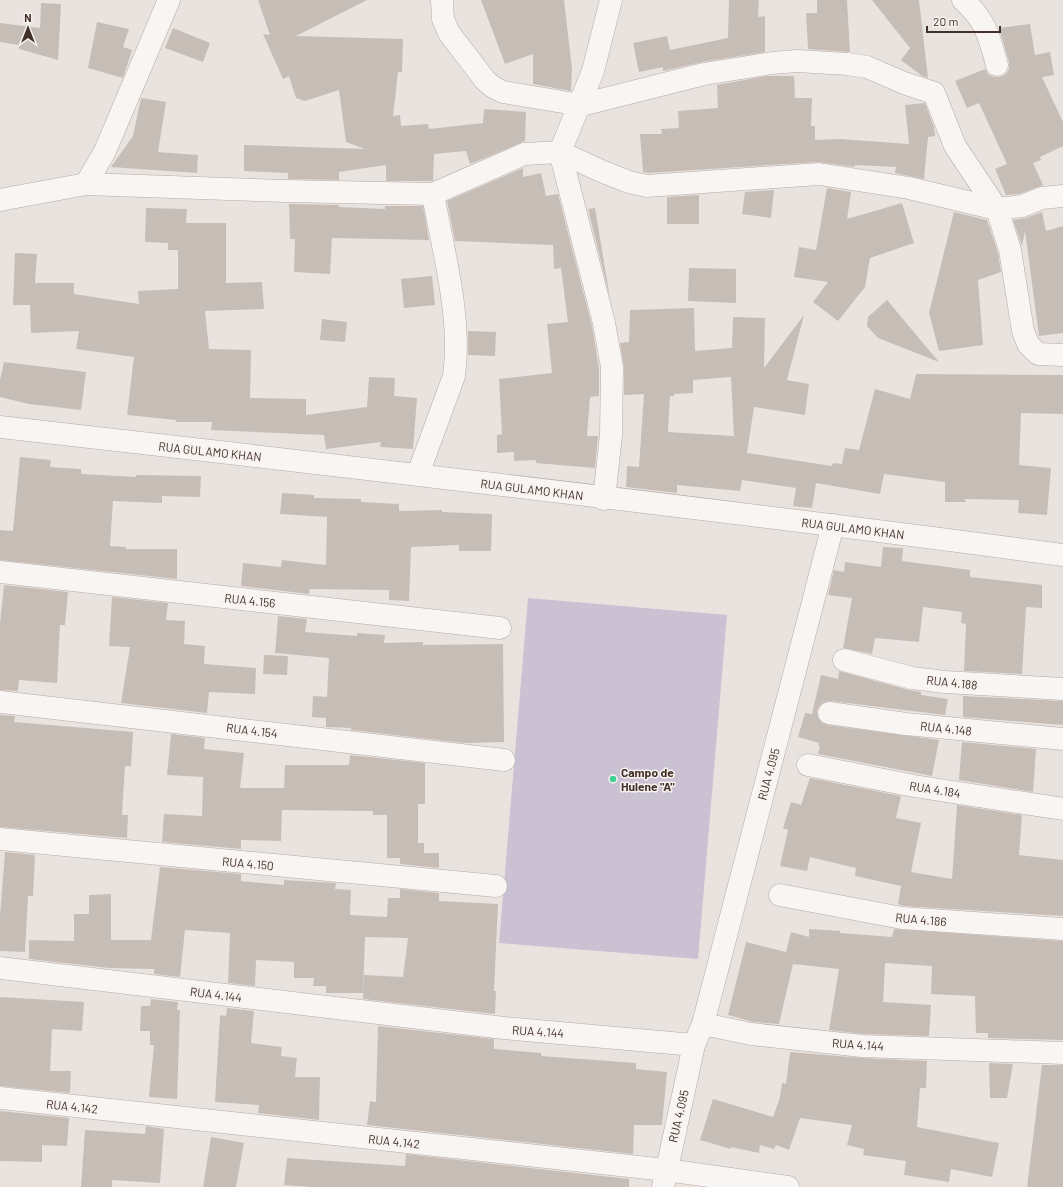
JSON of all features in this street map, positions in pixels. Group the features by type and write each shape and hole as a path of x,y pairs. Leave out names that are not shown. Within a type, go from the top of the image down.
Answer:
{"street":[{"path":"86,184 105,151 169,0"},
{"path":"442,0 446,26 493,87 503,92 581,105 704,74 772,63 797,61 847,64 867,67 904,83 934,93 955,146 998,209 1010,250 1023,331 1028,344 1038,354 1063,355"},
{"path":"604,499 611,435 612,367 604,323 560,152 581,105 593,71 611,0"},
{"path":"963,0 976,12 986,29 998,65"},
{"path":"0,200 86,184 285,191 433,194 524,154 560,152 629,182 647,186 819,174 909,188 998,209 1022,206 1042,198 1063,196"},
{"path":"418,474 454,376 456,363 453,304 433,194"},
{"name":"RUA GULAMO KHAN","path":"0,427 418,474 604,499 833,525 1063,555"},
{"name":"RUA 4.095","path":"703,1024 833,525"},
{"name":"RUA 4.156","path":"0,572 500,628"},
{"name":"RUA 4.188","path":"844,660 912,678 945,682 1063,689"},
{"name":"RUA 4.154","path":"0,702 504,760"},
{"name":"RUA 4.148","path":"829,713 906,724 1063,739"},
{"name":"RUA 4.184","path":"808,765 914,786 1063,809"},
{"name":"RUA 4.150","path":"0,839 496,886"},
{"name":"RUA 4.186","path":"780,895 902,918 1063,928"},
{"name":"RUA 4.144","path":"0,968 504,1028 694,1045"},
{"path":"694,1045 703,1024"},
{"name":"RUA 4.144","path":"703,1024 752,1034 862,1046 1063,1053"},
{"name":"RUA 4.095","path":"664,1179 694,1045"},
{"name":"RUA 4.142","path":"0,1098 664,1179 788,1187"}],"shaded area":[{"name":"Campo de Hulene \"A\"","path":"528,598 727,615 698,959 499,943"}],"building":[{"path":"258,0 367,0 296,36 403,39 402,72 398,72 393,116 400,115 401,126 428,124 429,129 483,123 484,109 526,112 525,141 470,164 466,151 434,154 433,181 386,181 386,165 339,172 339,180 288,179 288,173 244,171 244,145 365,149 346,142 339,90 305,101 296,98 289,76 283,79 263,34 270,35"},
{"path":"481,0 564,0 572,69 571,91 533,84 533,54 505,64"},
{"path":"729,0 759,0 758,17 765,16 765,52 702,62 663,71 663,67 639,72 633,43 667,36 670,50 728,38"},
{"path":"817,0 847,0 850,52 808,49 806,13 817,13"},
{"path":"872,0 919,0 928,78 922,76 901,60 910,48"},
{"path":"41,3 61,4 58,60 19,49 19,45 0,42 0,23 40,28"},
{"path":"97,22 129,29 123,47 132,50 123,78 88,68"},
{"path":"1030,24 1035,55 1050,52 1054,75 1042,77 1063,122 1063,146 1040,157 1041,160 1033,163 1043,185 1019,194 1006,195 995,169 1007,164 979,103 967,108 955,81 985,69 988,74 993,77 1000,77 1006,74 1009,69 1009,62 999,28"},
{"path":"173,28 210,43 203,62 165,48"},
{"path":"767,76 794,76 795,98 812,98 811,126 815,126 815,140 840,139 909,144 905,105 925,103 934,127 935,136 928,137 924,179 895,173 896,167 855,165 855,167 818,162 648,173 643,172 640,134 662,134 661,129 679,128 678,111 718,108 717,85"},
{"path":"141,98 166,102 158,152 198,155 197,173 111,167 133,136"},
{"path":"523,168 523,177 541,173 546,196 558,194 592,326 599,368 599,396 590,397 587,436 598,436 595,468 536,463 536,460 514,461 514,452 497,453 497,435 502,434 499,379 552,373 547,324 568,322 561,268 554,269 553,245 455,241 447,201"},
{"path":"827,188 851,192 847,219 902,203 914,243 870,258 865,287 838,321 813,302 828,282 794,277 799,247 816,250"},
{"path":"774,190 771,218 742,214 745,192"},
{"path":"699,195 699,224 667,224 667,197"},
{"path":"289,204 339,205 339,207 385,209 385,206 423,206 429,240 332,238 330,274 294,272 295,239 290,239"},
{"path":"146,208 187,209 186,223 226,223 226,283 262,282 264,309 205,311 209,349 251,350 250,398 306,399 306,415 367,407 369,377 395,378 394,396 417,398 413,449 380,447 381,442 326,449 324,435 211,430 212,422 176,422 176,420 127,415 134,357 76,349 79,331 31,333 30,305 13,305 15,253 37,254 35,283 74,283 74,294 139,304 138,291 178,289 178,250 168,250 168,243 145,242"},
{"path":"595,208 610,298 588,209"},
{"path":"954,212 987,220 998,253 1001,272 978,280 983,345 939,351 929,313"},
{"path":"1042,212 1046,231 1063,226 1063,333 1039,336 1025,231 1022,246 1013,220 1026,218"},
{"path":"689,268 736,269 736,303 688,301"},
{"path":"432,276 435,305 404,308 401,279"},
{"path":"887,300 939,362 878,338 867,326 868,317"},
{"path":"694,308 695,351 732,348 733,317 765,318 764,368 804,315 787,380 809,384 805,415 754,407 747,453 832,466 833,463 842,464 845,448 859,450 875,389 910,399 916,374 1063,375 1063,414 1021,413 1019,465 1051,468 1047,515 1018,513 1019,500 965,499 966,502 945,502 945,482 884,474 880,494 816,483 812,508 793,506 796,488 742,480 740,491 677,485 677,493 626,487 627,466 639,467 644,394 624,395 624,367 620,343 629,342 630,310","holes":["731,377 734,436 668,432 670,396 674,396 674,394 693,393 693,380"]},
{"path":"322,319 347,322 345,342 320,340"},
{"path":"468,331 496,332 495,356 468,355"},
{"path":"4,362 86,372 81,410 29,404 0,397 0,380"},
{"path":"20,457 51,460 50,467 81,469 81,474 136,477 136,475 201,476 200,497 162,496 162,503 113,501 110,546 126,547 126,549 177,549 177,579 0,560 0,530 13,531"},
{"path":"282,493 314,495 314,498 361,499 361,502 399,504 399,511 442,510 442,512 492,514 491,551 459,551 459,545 411,547 409,601 389,600 389,590 310,589 309,594 241,586 243,563 281,567 282,560 326,565 327,517 280,514"},
{"path":"883,547 903,548 902,561 970,570 970,577 1042,585 1042,608 1026,607 1022,674 964,671 966,624 961,623 962,612 923,607 919,642 875,638 872,654 843,648 852,598 828,595 834,570 844,572 845,562 881,567"},
{"path":"4,585 68,592 65,625 60,625 57,683 19,680 18,691 0,690 0,623"},
{"path":"112,597 168,603 166,620 185,621 184,644 205,646 204,664 256,668 255,694 209,692 207,713 121,703 130,647 109,646"},
{"path":"278,616 307,619 305,632 357,636 357,633 385,635 384,643 423,642 423,645 503,644 504,742 464,743 351,730 351,728 326,727 326,718 312,717 313,696 327,697 329,658 275,653"},
{"path":"264,655 288,656 287,675 263,674"},
{"path":"839,671 921,692 921,695 948,699 945,715 831,701 824,702 819,706 817,711 818,718 822,723 827,725 939,740 932,776 818,754 820,746 818,746 819,743 798,737 805,713 812,714 821,675 838,679"},
{"path":"963,696 1063,701 1063,725 963,717"},
{"path":"0,715 15,716 14,722 133,732 131,766 125,766 122,815 128,815 127,838 0,827"},
{"path":"171,734 205,738 204,749 244,753 240,788 284,788 285,765 349,765 350,755 425,763 425,804 418,804 418,843 424,843 424,853 439,853 439,868 400,864 400,858 387,858 387,815 373,815 373,811 282,810 281,841 241,840 241,849 162,842 164,814 202,816 203,777 167,775"},
{"path":"962,742 1036,749 1033,792 959,780"},
{"path":"810,778 901,796 896,818 921,823 911,872 952,879 957,805 1022,815 1019,855 1063,860 1063,916 904,906 898,904 901,886 855,876 856,868 810,857 807,871 780,866 788,830 783,828 791,802 801,805"},
{"path":"5,852 35,855 33,896 28,896 25,952 0,951 0,916"},
{"path":"160,867 241,874 241,881 284,885 284,880 336,883 335,889 351,890 350,915 387,917 388,898 400,898 400,889 439,893 439,901 498,904 494,991 496,991 495,1014 363,999 364,975 403,977 408,938 365,937 363,993 326,993 326,986 313,986 314,978 294,978 294,962 256,960 255,986 228,983 230,933 185,930 180,977 154,974 154,969 109,968 29,959 29,940 74,941 74,914 89,914 89,895 111,894 111,940 151,940"},
{"path":"809,929 892,937 894,929 1063,941 1063,1040 988,1038 988,1033 976,1033 975,996 931,994 932,966 885,963 883,1002 931,1005 929,1036 863,1034 829,1030 839,969 793,964 779,1024 753,1022 728,1015 746,942 786,952 791,932 809,937"},
{"path":"0,997 84,1002 82,1031 52,1029 50,1071 71,1071 70,1093 0,1086"},
{"path":"151,999 178,1002 177,1010 180,1010 177,1099 149,1097 154,1045 150,1045 150,1031 140,1031 141,1006 150,1006"},
{"path":"227,1008 254,1011 251,1043 282,1047 281,1056 297,1058 295,1077 320,1077 319,1120 258,1113 259,1105 215,1102 220,1015 226,1016"},
{"path":"378,1026 494,1039 494,1049 541,1053 541,1056 636,1063 636,1069 667,1072 662,1125 634,1125 633,1154 367,1125 370,1101 376,1102"},
{"path":"790,1052 862,1058 927,1061 926,1088 920,1088 917,1127 999,1143 992,1177 951,1169 949,1182 904,1175 906,1161 863,1155 864,1149 847,1145 852,1125 800,1118 789,1150 776,1145 774,1149 760,1145 759,1153 731,1147 731,1149 700,1140 713,1099 773,1117 780,1097 782,1083 786,1084"},
{"path":"989,1063 1013,1064 1007,1098 990,1098"},
{"path":"1042,1065 1063,1065 1063,1187 1027,1187"},
{"path":"0,1111 69,1118 67,1146 42,1145 42,1162 0,1161"},
{"path":"146,1126 164,1129 160,1183 112,1180 112,1187 81,1187 85,1130 145,1134"},
{"path":"211,1137 244,1143 236,1187 203,1187"},
{"path":"406,1154 629,1179 629,1187 311,1187 284,1185 287,1158 405,1166"}],"place":[{"name":"Campo de Hulene \"A\"","path":"613,779"}]}
